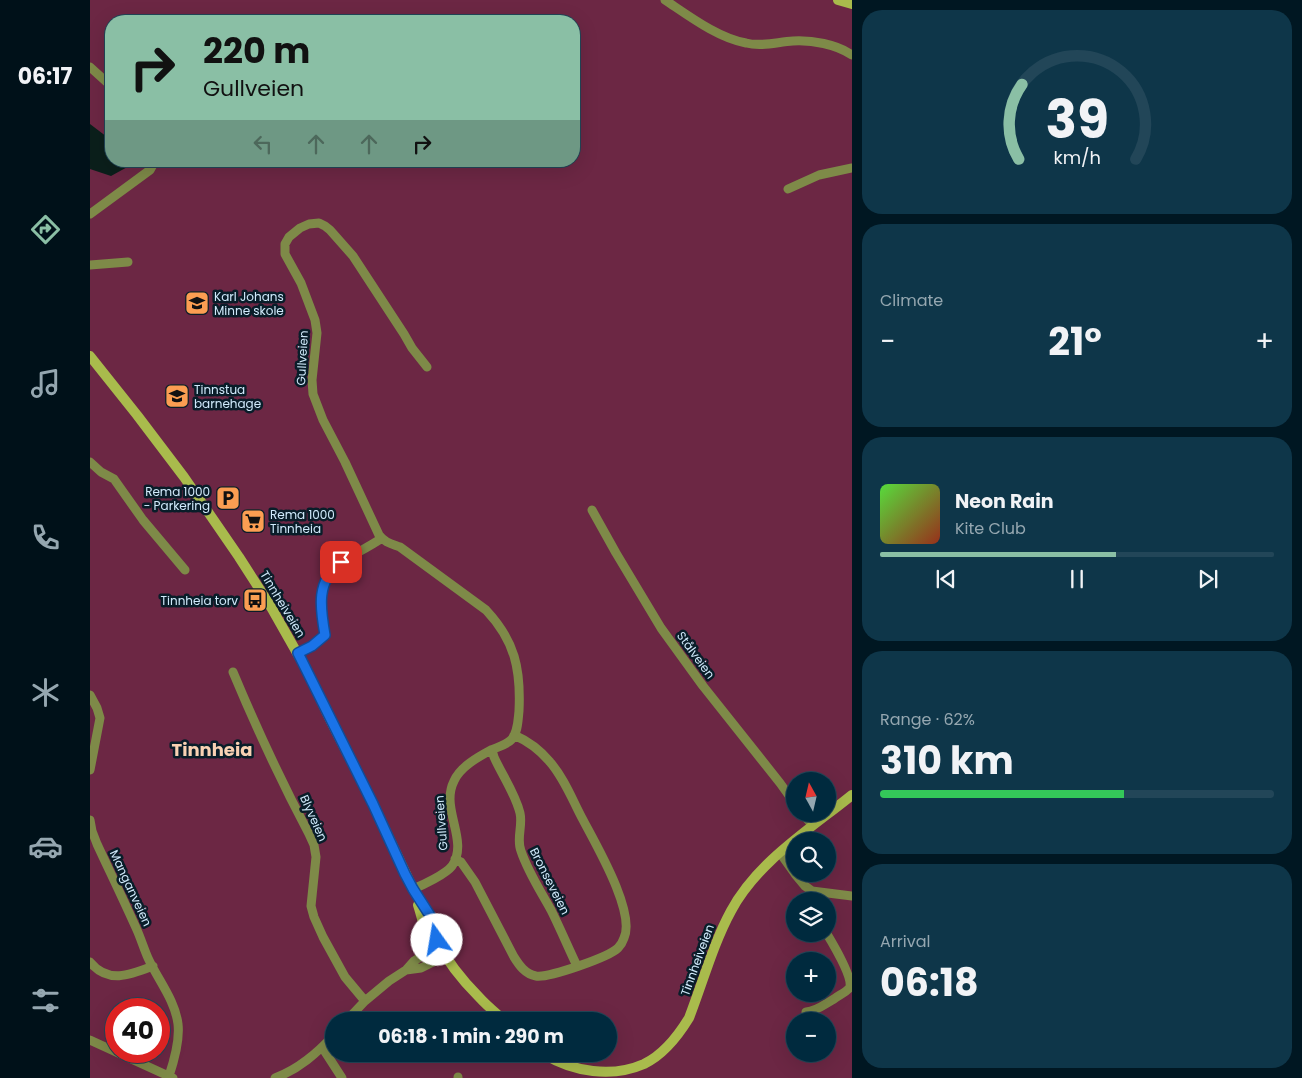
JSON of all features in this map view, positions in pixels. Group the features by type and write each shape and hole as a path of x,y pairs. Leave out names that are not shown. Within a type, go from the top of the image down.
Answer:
{"street":[{"path":"665,0 695,20 735,40 758,45 806,41 835,47 852,55"},
{"path":"838,0 852,4"},
{"path":"90,67 105,81"},
{"path":"90,214 150,170 151,167"},
{"path":"788,189 820,175 852,168"},
{"name":"Gullveien","path":"382,538 323,420 313,394 312,380 316,347 316,326 302,283 286,254 285,244 289,237 300,228 310,224 319,223 330,230 353,256 412,348 427,367"},
{"path":"90,266 128,262"},
{"name":"Tinnheiveien","path":"90,356 184,477 260,589 298,653 413,889 438,928 440,938 438,943 459,974 480,999 495,1012"},
{"path":"90,462 101,472 114,479 143,520 185,570"},
{"name":"Stålveien","path":"592,510 661,628 703,686 786,792"},
{"path":"298,653 312,646 325,635 322,594 324,584 331,572 341,562 382,538 400,548 486,610 501,626 512,650 518,672 520,687 518,720 514,734 523,738 543,753 566,786 614,883 625,913 625,938 618,948 590,962 548,975 537,976 530,974 520,966 475,882 461,862 455,858"},
{"name":"Blyveien","path":"233,672 257,728 314,845 316,857 311,906 314,917 345,977 365,1001"},
{"path":"90,695 100,718 90,770"},
{"name":"Gullveien","path":"413,889 445,872 451,867 455,858 457,848 456,835 450,800 455,778 464,768 482,755 504,745 512,739 514,734"},
{"name":"Bronseveien","path":"492,750 520,813 520,849 528,869 577,966"},
{"name":"Tinnheiveien","path":"558,1062 594,1072 619,1071 644,1064 665,1049 689,1018 720,931 731,909 749,884 794,839 852,795"},
{"name":"Manganveien","path":"90,820 97,844 175,1012 178,1036 171,1077"},
{"path":"809,822 812,826"},
{"path":"780,853 786,861"},
{"path":"802,882 812,891 852,896"},
{"path":"806,1012 812,1011 834,999 851,985 847,970 831,942"},
{"path":"355,1012 389,981 406,970 414,961 438,943"},
{"path":"406,970 421,968 446,956"},
{"path":"90,962 102,972 118,976 137,973 153,966"},
{"path":"90,1040 171,1077"},
{"path":"275,1078 295,1069 325,1044"},
{"path":"322,1047 342,1078"}],"shaded area":[{"path":"90,0 852,0 852,1078 90,1078"},
{"path":"90,124 105,135 105,167 127,167 111,176 90,169"}],"place":[{"name":"Karl Johans Minne skole","path":"197,303"},
{"name":"Tinnstua barnehage","path":"177,396"},
{"name":"Rema 1000 - Parkering","path":"228,498"},
{"name":"Rema 1000 Tinnheia","path":"253,521"},
{"name":"Tinnheia torv","path":"255,600"}],"district":[{"name":"Tinnheia","path":"212,749"}],"route":[{"path":"341,562 327,577 324,584 322,603 325,635 312,646 298,653 373,804 405,874 438,928 440,938 437,940"}]}
